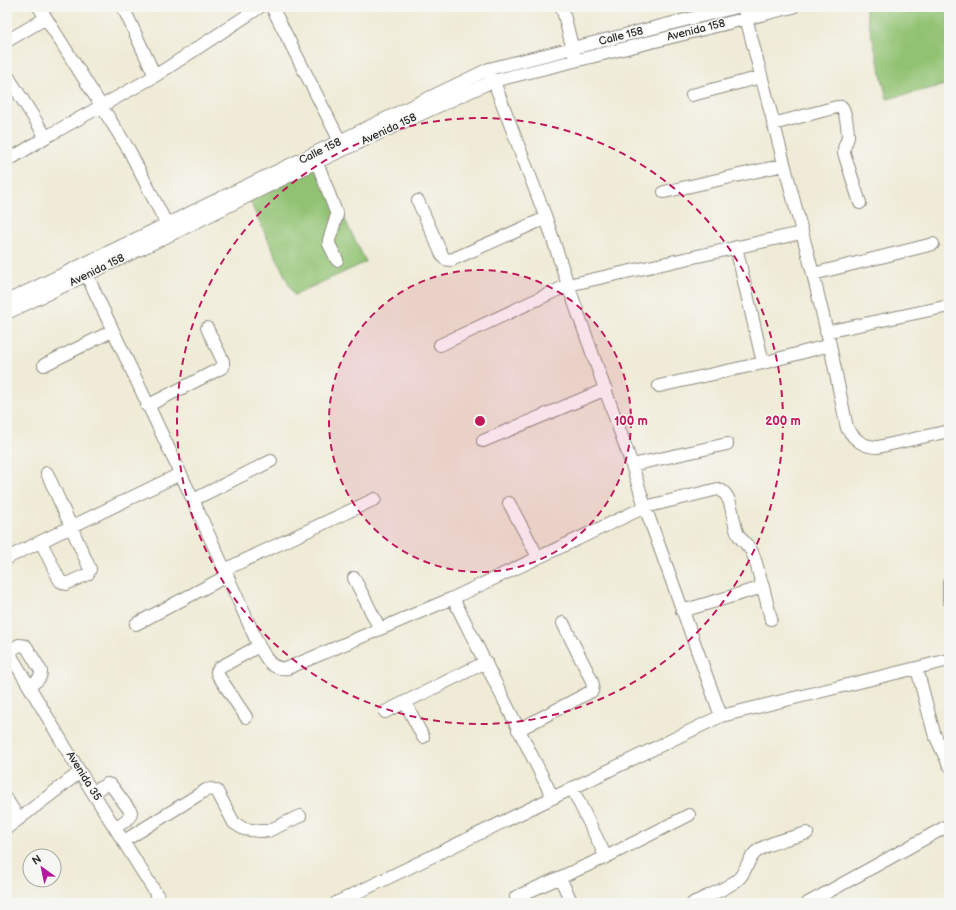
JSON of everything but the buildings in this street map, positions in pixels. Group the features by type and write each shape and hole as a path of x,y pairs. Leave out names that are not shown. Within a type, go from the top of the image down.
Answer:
{"street":[{"path":"39,7 129,150 169,229"},
{"path":"7,161 46,137 154,76 260,7"},
{"path":"272,7 343,145"},
{"path":"562,7 576,60"},
{"name":"Calle 158","path":"169,229 343,145 489,69 736,7"},
{"name":"Avenida 158","path":"7,313 84,270 169,229 317,162 343,145 493,81 576,60 744,13 793,7"},
{"path":"125,8 154,76"},
{"path":"744,13 813,274 830,345 847,428 853,438 869,447 878,447 949,431"},
{"path":"7,41 46,18"},
{"path":"489,69 546,218 645,506 721,716"},
{"path":"7,75 46,137"},
{"path":"692,95 761,77"},
{"path":"773,124 842,107 845,111 848,138 843,147 844,153 860,203"},
{"path":"317,162 337,215 329,240 329,244 337,260"},
{"path":"664,192 784,165"},
{"path":"418,201 442,255 451,260 546,218"},
{"path":"440,345 568,285 802,233"},
{"path":"813,274 933,244"},
{"path":"736,247 762,363"},
{"path":"7,301 84,270 147,406 193,500 259,646 271,665 277,668 288,668 453,598 645,506 718,489 722,490 729,498 737,532 740,538 752,551 771,619"},
{"path":"826,332 949,306"},
{"path":"147,406 223,367 223,361 207,328"},
{"path":"44,365 112,331"},
{"path":"659,386 762,363 830,345"},
{"path":"483,441 606,389"},
{"path":"632,465 728,444"},
{"path":"193,500 272,461"},
{"path":"41,542 60,581 66,584 88,574 90,569 47,473"},
{"path":"7,558 180,474"},
{"path":"136,624 225,573 375,499"},
{"path":"509,503 538,557"},
{"path":"354,578 380,629"},
{"path":"949,583 949,600"},
{"path":"682,611 763,587"},
{"path":"453,598 553,798"},
{"path":"518,730 592,691 593,685 591,679 563,623"},
{"path":"8,651 19,645 26,646 41,671 41,676 38,680 29,685"},
{"path":"246,717 217,672 219,668 259,646"},
{"name":"Avenida 35","path":"8,651 12,667 29,685 80,772 162,903"},
{"path":"336,903 721,716 949,660"},
{"path":"385,712 486,662"},
{"path":"917,669 934,733 949,765"},
{"path":"405,702 423,737"},
{"path":"7,828 80,772"},
{"path":"93,792 107,784 111,785 131,812 127,820 115,827"},
{"path":"572,788 606,857"},
{"path":"124,841 206,790 211,789 217,791 234,823 240,827 258,831 268,831 300,816"},
{"path":"7,800 19,819"},
{"path":"516,897 606,857 689,815"},
{"path":"808,903 949,825"},
{"path":"693,903 741,877 751,858 756,852 765,846 808,833"},
{"path":"560,878 572,903"}],"green space":[{"path":"865,7 949,7 949,84 887,99"},
{"path":"317,164 366,262 294,295 248,197"}]}
